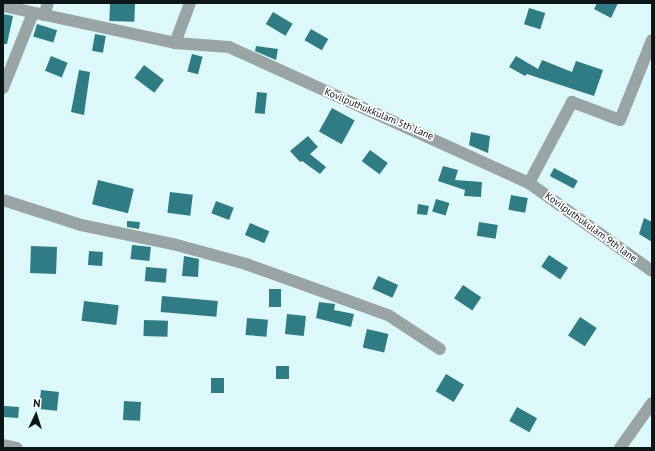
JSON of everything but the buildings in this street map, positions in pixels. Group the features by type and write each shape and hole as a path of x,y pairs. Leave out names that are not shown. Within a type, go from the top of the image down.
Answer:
{"street":[{"path":"3,88 38,14 48,3"},
{"path":"175,43 190,3"},
{"name":"Kovilputhukkulam 5th Lane","path":"3,6 175,43 229,47 529,183"},
{"path":"529,183 572,102 620,120 652,40"},
{"name":"Kovilputhukulam 9th lane","path":"529,183 652,271"},
{"path":"3,200 80,225 173,244 246,264 388,315 440,349"},
{"path":"620,448 652,403"},
{"path":"3,445 17,448"}]}
